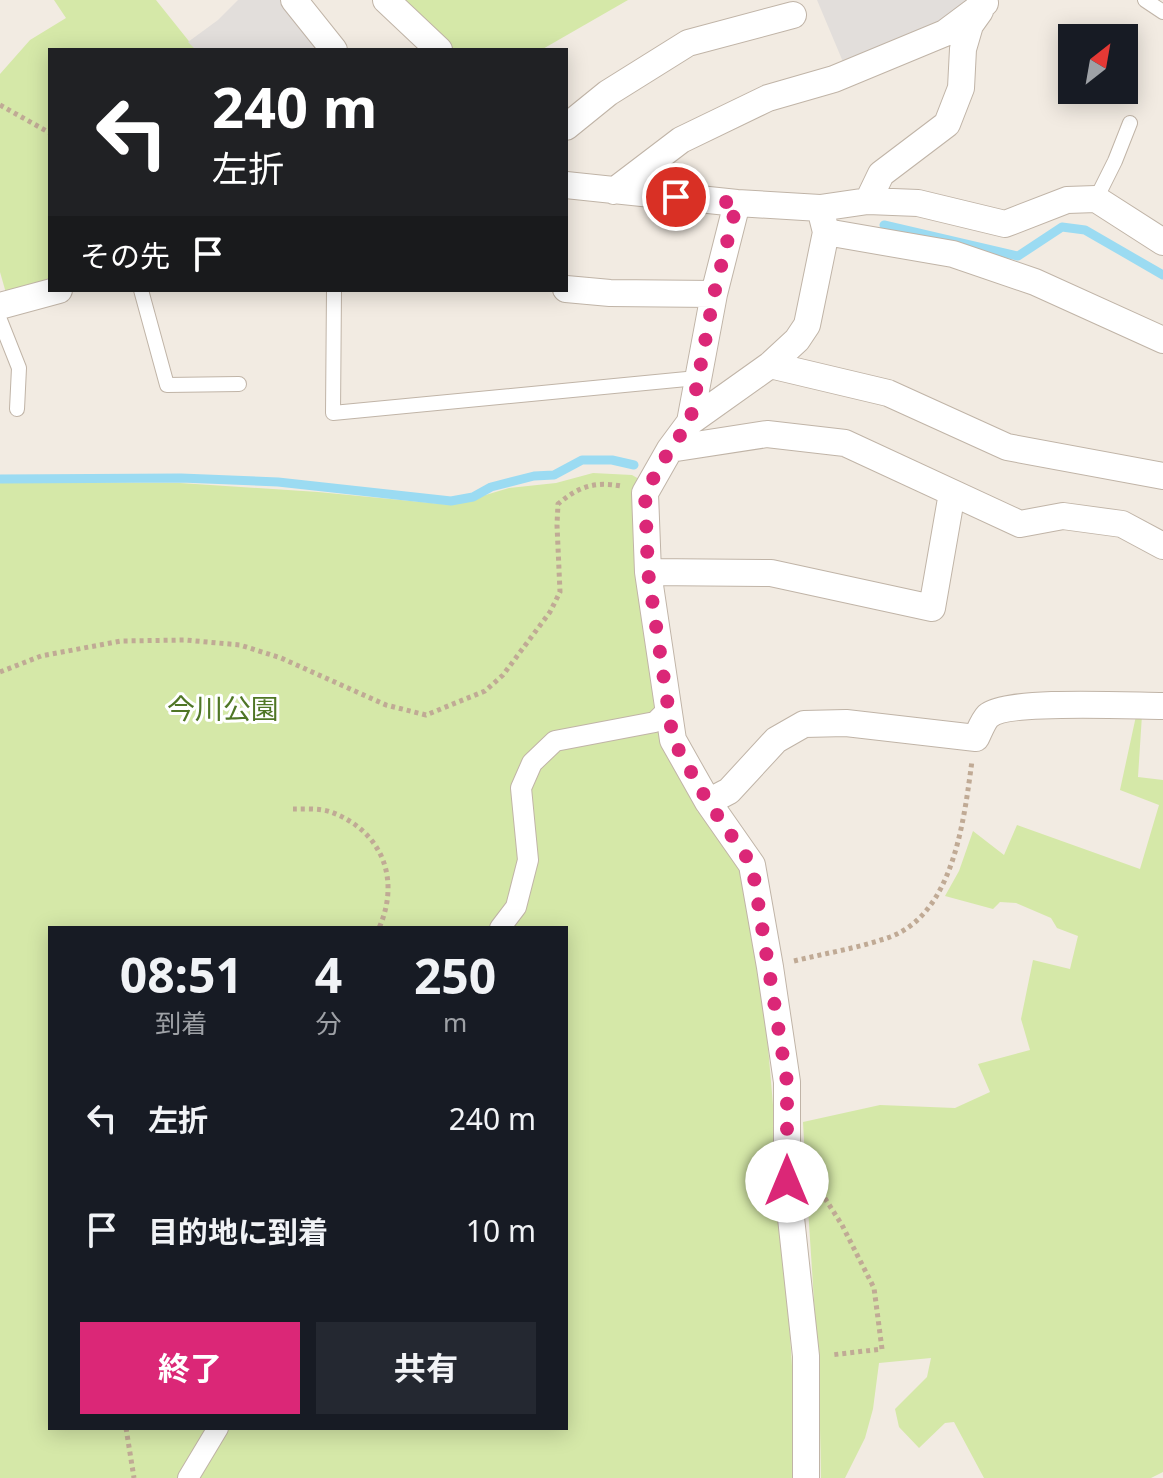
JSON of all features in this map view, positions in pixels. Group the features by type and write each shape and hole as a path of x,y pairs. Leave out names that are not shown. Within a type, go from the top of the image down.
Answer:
{"street":[{"path":"294,0 332,48"},
{"path":"386,0 437,48"},
{"path":"614,191 681,140 768,98 834,79 945,33 986,2"},
{"path":"868,201 881,174 947,124 961,88 963,49 970,25 986,2"},
{"path":"568,125 608,93 688,43 793,15"},
{"path":"568,185 737,203 823,220 953,254 1035,282 1163,340"},
{"path":"823,220 868,201 918,203 1005,224 1067,200 1096,199 1163,242"},
{"path":"690,422 714,294 737,203"},
{"path":"806,1478 806,1356 787,1181 787,1082 770,967 752,865 708,802 673,740 648,572 645,493 670,449 690,422 770,365 797,340 807,325 823,220"},
{"path":"568,289 610,293 714,294"},
{"path":"0,306 52,292"},
{"path":"770,365 888,393 1007,447 1163,476"},
{"path":"670,449 767,434 845,443 1020,524 1063,516 1122,524 1163,546"},
{"path":"648,572 771,573 932,608 952,493"},
{"path":"708,802 729,791 776,740 804,724 846,723 976,738 989,716 1002,711 1032,706 1163,706"},
{"path":"502,926 516,907 528,860 521,788 532,763 555,741 655,722 667,710"},
{"path":"188,1478 217,1430"}],"lane":[{"path":"1145,0 1163,12"},
{"path":"1096,199 1130,123"},
{"path":"142,292 167,385 239,384"},
{"path":"334,292 333,413 697,378"},
{"path":"0,320 19,368 17,409"}],"path":[{"path":"0,105 48,132"},
{"path":"0,672 41,656 121,641 185,640 240,645 281,658 386,705 426,715 485,691 503,675 550,612 560,592 558,504 574,491 604,483 645,493"},
{"path":"770,967 891,936 916,922 946,875 961,838 976,738"},
{"path":"293,809 328,811 355,824 378,847 389,877 387,910 380,926"},
{"path":"787,1181 819,1189 842,1225 874,1288 882,1349 825,1355"},
{"path":"126,1430 134,1478"}],"green space":[{"path":"54,0 156,0 194,48 48,48 48,290 8,300 0,272 0,74 30,40 66,18"},
{"path":"400,0 628,0 544,48 447,48"},
{"name":"今川公園","path":"593,473 632,475 639,479 641,589 656,722 747,870 762,977 781,1198 792,1366 792,1478 0,1478 0,482 180,483 452,505 509,488 556,483"},
{"path":"1142,715 1138,777 1163,780 1163,1472 1151,1478 984,1478 954,1422 945,1423 919,1448 899,1427 895,1409 927,1377 931,1358 879,1363 873,1409 865,1438 845,1478 821,1478 803,1122 880,1105 955,1108 990,1092 978,1064 1030,1050 1021,1019 1033,960 1070,969 1078,936 1057,928 1051,918 1016,903 1000,902 993,909 945,896 959,871 973,831 1004,855 1017,825 1140,869 1159,805 1120,790 1136,716"}],"shaded area":[{"path":"238,0 285,0 322,48 194,48 188,42 218,20"},
{"path":"817,0 977,0 944,23 846,69"}],"waterway":[{"path":"884,225 1018,256 1062,227 1085,230 1163,275"},
{"path":"0,479 181,478 278,482 451,501 473,497 491,487 534,476 554,475 582,460 612,460 634,465"}],"route":[{"path":"676,197 737,203 714,294 690,422 670,449 645,493 648,572 673,740 708,802 752,865 787,1082 787,1181"}]}
